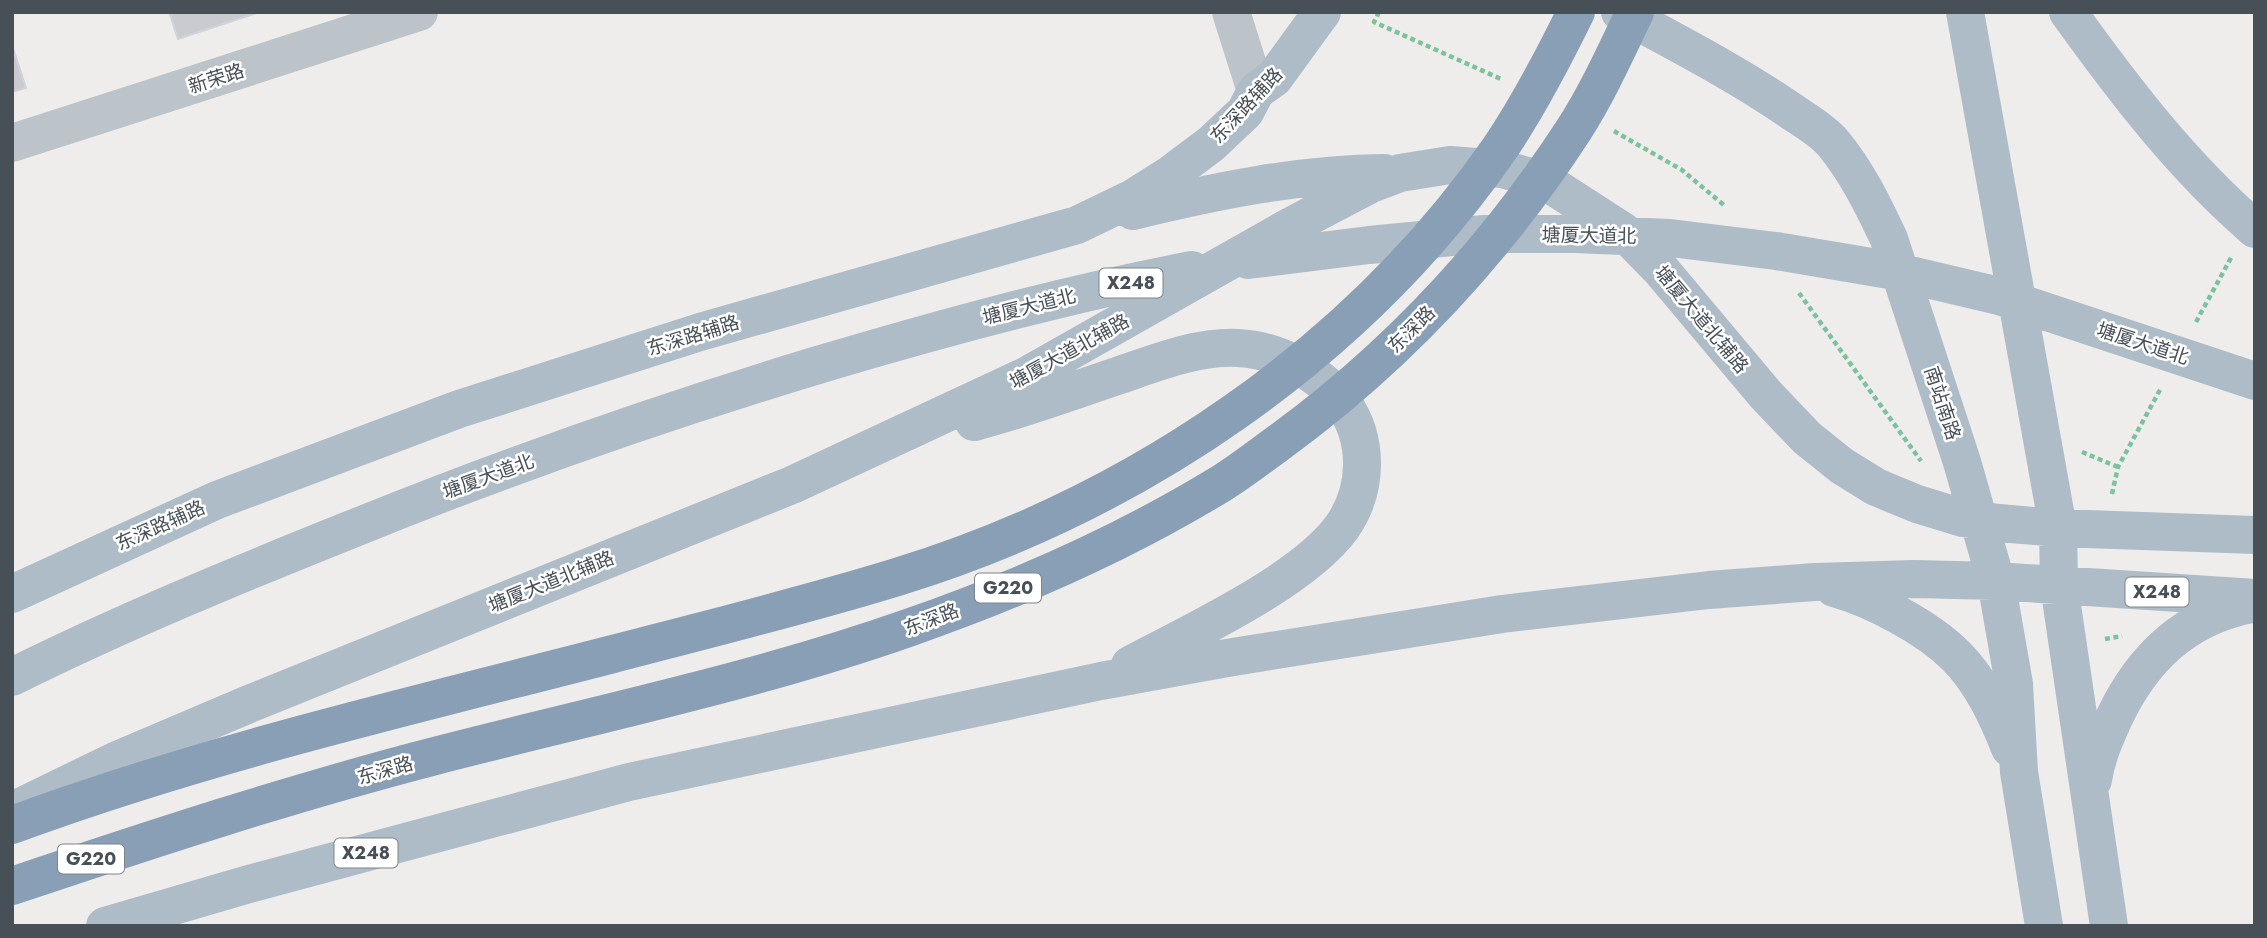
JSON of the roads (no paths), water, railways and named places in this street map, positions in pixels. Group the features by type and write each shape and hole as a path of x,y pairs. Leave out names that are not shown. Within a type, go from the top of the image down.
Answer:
{"highway":[{"name":"G220","path":"12,825 156,778 336,725 695,633 899,577 974,550 1057,515 1124,481 1192,441 1270,387 1320,348 1371,302 1446,217 1499,149 1546,73 1576,12"},
{"name":"东深路","path":"12,886 170,832 433,757 661,701 870,640 1051,571 1114,543 1168,514 1226,481 1351,387 1403,338 1478,260 1574,129 1635,12"}],"main road":[{"name":"东深路辅路","path":"12,594 217,500 459,409 700,332 1077,225 1133,198 1211,144 1245,112 1256,91 1274,78 1322,12"},
{"name":"南站南路","path":"1620,12 1744,80 1831,141 1856,174 1889,239 1980,520 1996,580 2014,684 2019,772 2044,926"},
{"path":"1965,12 2059,528 2059,585 2109,926"},
{"path":"2068,12 2117,82 2175,151 2225,203 2255,229"},
{"name":"塘厦大道北辅路","path":"12,811 115,761 188,730 792,485 1026,376 1291,226 1371,184 1400,173 1450,165 1489,168 1545,181 1624,232 1661,270 1766,395 1807,438 1842,466 1876,486 1917,504 1963,518 2059,528 2255,535"},
{"path":"1077,225 1195,195 1315,175 1400,173"},
{"name":"塘厦大道北","path":"12,677 148,612 425,499 695,402 931,331 1043,302 1271,256 1484,234 1670,238 1763,249 1889,270 2000,296 2255,381"},
{"path":"880,445 990,418 1172,358 1214,349 1260,350 1286,359 1334,392 1351,415 1361,443 1363,470 1357,497 1342,527 1318,553 1280,580 1101,681"},
{"name":"X248","path":"105,926 249,884 629,782 1101,681 1502,614 1696,591 1815,582 1914,579 1996,580 2255,600"},
{"path":"1815,582 1881,606 1921,629 1956,656 1983,690 2001,724 2019,772"},
{"path":"2091,799 2095,766 2105,737 2135,680 2155,653 2196,624 2255,600"}],"street":[{"name":"新荣路","path":"12,143 419,12"},
{"path":"1231,12 1256,91"}]}
